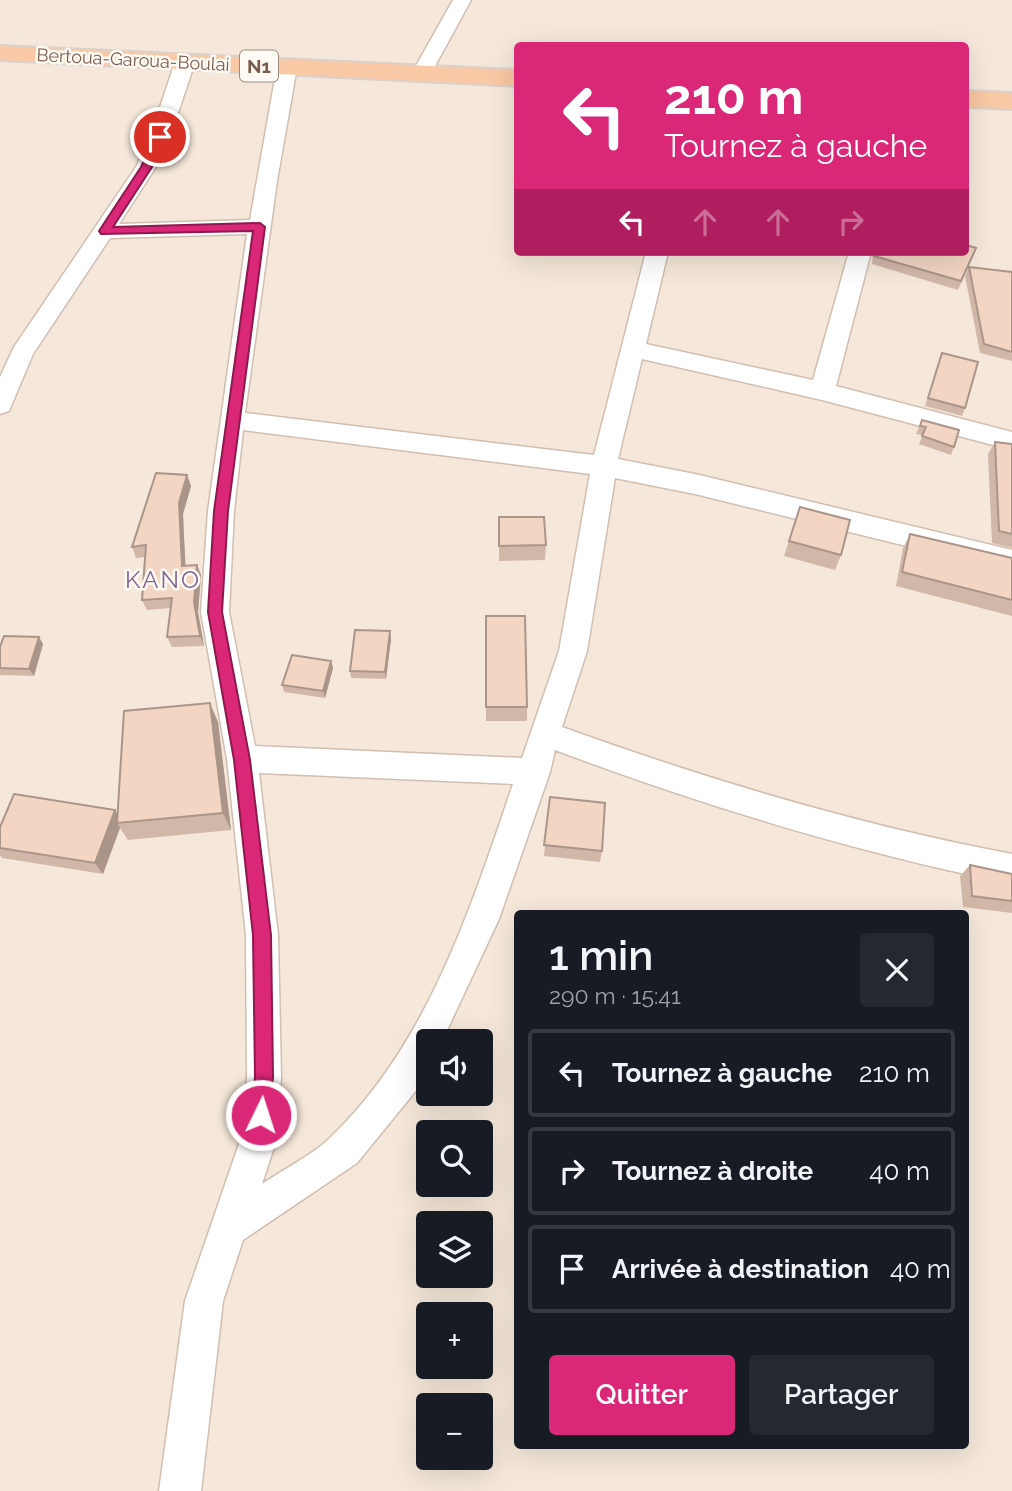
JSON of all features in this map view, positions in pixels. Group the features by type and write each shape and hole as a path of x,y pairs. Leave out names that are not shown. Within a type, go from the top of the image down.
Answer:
{"highway":[{"name":"Bertoua-Garoua-Boulai","path":"0,53 514,78"},
{"path":"969,99 1012,102"}],"street":[{"path":"422,73 463,0"},
{"path":"0,405 11,353 105,231 146,167 160,137 185,62"},
{"path":"180,1491 204,1301 260,1135 264,1077 262,935 242,760 215,612 221,511 232,420 286,67"},
{"path":"105,231 260,227"},
{"path":"230,1227 344,1150 411,1070 483,919 535,772 573,651 604,466 656,256"},
{"path":"822,391 859,256"},
{"path":"633,349 822,391 1012,441"},
{"path":"232,420 604,466 695,484 1012,561"},
{"path":"547,734 688,786 915,850 1012,869"},
{"path":"242,760 535,772"}],"shaded area":[{"path":"0,0 1012,0 1012,1491 0,1491"}],"building":[{"path":"969,246 976,248 961,281 874,256 969,256"},
{"path":"969,267 1012,272 1012,352 984,344"},
{"path":"942,353 978,362 965,408 928,398"},
{"path":"922,420 959,430 954,447 922,436 926,427 920,426"},
{"path":"995,442 1012,444 1012,534 999,531"},
{"path":"156,473 187,475 179,503 182,566 197,565 194,602 200,636 167,637 172,598 142,600 146,545 132,547"},
{"path":"800,507 850,520 841,555 789,541"},
{"path":"499,517 544,517 546,545 499,546"},
{"path":"910,534 1012,558 1012,600 902,572"},
{"path":"486,616 525,616 527,707 486,707"},
{"path":"355,630 390,631 385,672 350,671"},
{"path":"4,636 39,637 29,669 0,668 0,647"},
{"path":"292,655 331,661 323,691 282,685"},
{"path":"210,703 223,813 117,823 124,711"},
{"path":"14,794 115,810 95,863 0,848 0,827"},
{"path":"550,797 605,803 602,851 544,845"},
{"path":"970,865 1012,874 1012,901 972,896"}],"district":[{"name":"KANO","path":"163,580"}],"route":[{"path":"160,137 146,167 105,231 260,227 221,511 215,612 242,760 262,935 264,1077 261,1115"}]}
